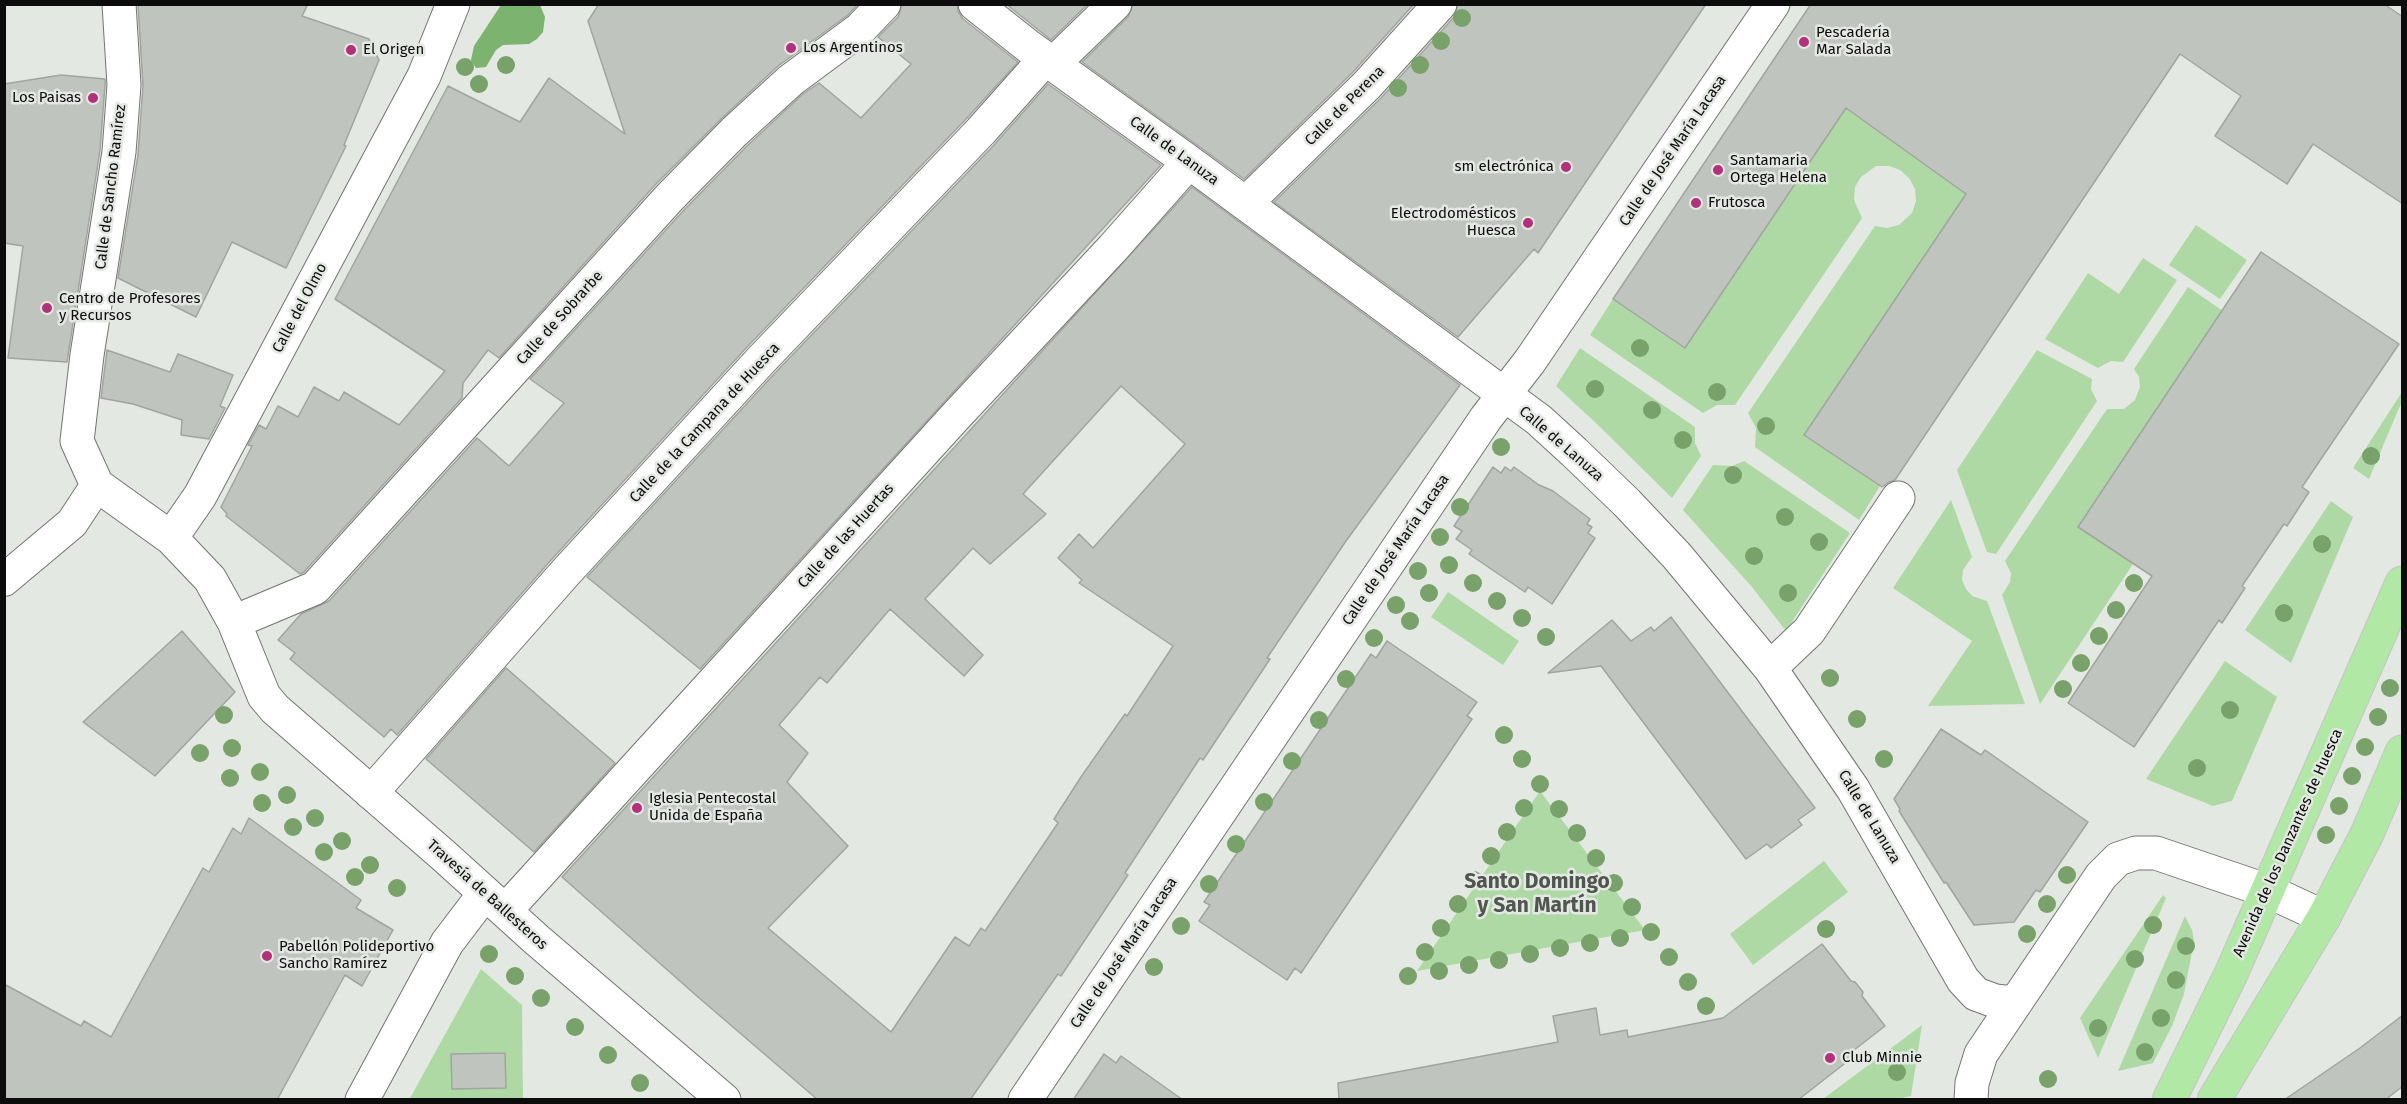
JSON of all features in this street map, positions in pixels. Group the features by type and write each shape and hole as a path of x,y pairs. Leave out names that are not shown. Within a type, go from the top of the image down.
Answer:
{"main road":[{"name":"Avenida de los Danzantes de Huesca","path":"2169,1100 2231,974 2403,583"},
{"path":"2214,1100 2324,917 2367,834 2403,752"}],"street":[{"name":"Calle de Sancho Ramírez","path":"97,485 77,441 87,355 119,152 124,85 119,4"},
{"name":"Calle del Olmo","path":"171,538 200,496 423,76 453,4"},
{"name":"Calle de Sobrarbe","path":"234,622 315,588 670,197 734,132 791,80 860,29 884,4"},
{"name":"Calle de Lanuza","path":"975,4 1049,62 1246,203 1539,420 1627,503 1677,556 1770,668 1853,789 1963,980 1976,994 1995,1001 2014,1003"},
{"name":"Calle de la Campana de Huesca","path":"371,793 566,572 762,359 1049,62 1114,4"},
{"name":"Calle de Perena","path":"1246,203 1367,85 1440,4"},
{"name":"Calle de José María Lacasa","path":"1025,1100 1472,437 1530,361 1773,4"},
{"name":"Calle de las Huertas","path":"362,1100 447,943 495,902 955,417 1113,248 1189,162"},
{"name":"Travesía de Ballesteros","path":"97,485 171,538 210,579 234,622 264,696 275,709 724,1100"},
{"path":"4,580 72,523 97,485"},
{"path":"1770,668 1809,631 1898,498"},
{"path":"1971,1100 1972,1083 1981,1054 2101,876 2109,866 2127,855 2156,853 2268,891 2324,917"}],"shaded area":[{"path":"501,5 540,5 545,17 543,32 529,44 503,45 496,50 486,67 476,68 471,60 474,46"},
{"path":"1846,108 1966,194 1804,435 1880,486 1859,520 1755,447 1756,428 1748,413 1875,226 1887,228 1899,225 1912,213 1916,201 1915,189 1909,178 1900,170 1889,166 1876,166 1861,177 1855,187 1854,200 1862,218 1735,405 1717,405 1703,413 1590,335 1613,299 1686,347"},
{"path":"2196,225 2247,260 2220,299 2169,265"},
{"path":"2143,258 2177,280 2123,362 2111,361 2098,368 2045,339 2088,273 2119,294"},
{"path":"2188,287 2223,311 2079,527 2133,564 2040,704 2002,595 2010,582 2011,573 2005,561 2107,409 2124,409 2135,400 2140,387 2139,377 2134,369"},
{"path":"1580,348 1695,427 1695,443 1701,456 1672,498 1556,386"},
{"path":"2037,350 2092,379 2091,389 2097,401 1996,554 1987,552 1957,470"},
{"path":"2402,392 2402,401 2369,479 2353,468"},
{"path":"1744,461 1850,533 1786,631 1752,587 1683,510 1713,465 1732,466"},
{"path":"1951,500 1972,557 1963,570 1962,580 1972,596 1987,601 2025,704 1928,706 1972,641 1893,588"},
{"path":"2331,501 2353,517 2291,663 2245,630"},
{"path":"1448,592 1519,641 1503,665 1431,617"},
{"path":"2225,661 2277,697 2232,801 2213,806 2146,779"},
{"path":"1540,791 1645,930 1417,971"},
{"path":"1824,861 1848,892 1753,965 1730,934"},
{"path":"2163,895 2166,898 2098,1058 2080,1018"},
{"path":"2185,916 2192,930 2194,941 2184,994 2172,1026 2153,1063 2118,1071"},
{"path":"481,969 522,1005 523,1099 409,1100"},
{"path":"1922,1025 1911,1096 1893,1100 1823,1099"}],"building":[{"path":"138,4 308,4 302,16 369,39 379,60 344,145 346,146 286,268 232,242 196,317 118,278 138,155 143,86"},
{"path":"599,4 858,4 848,15 778,66 721,119 656,184 499,358 488,350 463,383 462,398 300,574 226,516 227,514 221,507 252,446 248,445 259,425 266,429 278,406 298,417 314,387 339,401 344,392 399,425 445,371 335,299 448,86 520,122 549,78 625,134 588,21"},
{"path":"902,4 957,4 963,19 1018,62 748,346 552,559 397,735 391,729 384,737 290,659 295,653 278,640 301,614 329,601 477,438 509,466 564,403 530,379 684,210 747,146 803,94 819,83 861,118 911,64 878,37 898,17"},
{"path":"1006,4 1088,4 1051,40"},
{"path":"1133,4 1414,4 1353,72 1244,179 1082,62 1128,17"},
{"path":"1458,4 1706,4 1538,253 1534,249 1458,337 1274,202 1381,98 1454,17"},
{"path":"1811,4 2384,4 2403,17 2403,204 2313,144 2287,184 2215,136 2241,96 2180,54 1895,480 1882,487 1804,435 1966,194 1846,108 1685,348 1613,299"},
{"path":"61,75 105,79 100,150 67,362 8,358 23,246 4,243 4,84"},
{"path":"1048,84 1161,165 700,669 587,577 776,372 995,144"},
{"path":"1192,187 1460,385 1346,541 1267,658 1270,659 1203,760 1200,758 1125,873 1128,875 1061,976 1058,974 970,1100 818,1100 562,877","holes":["1121,386 1185,444 1093,548 1079,534 1058,558 1082,580 1079,583 1173,646 1127,716 1125,714 1081,777 1054,819 1058,823 985,931 981,928 969,946 955,937 891,1032 768,928 848,846 787,782 808,753 779,725 820,677 827,683 890,609 964,676 983,655 925,599 973,548 990,564 1046,514 1023,494"]},
{"path":"2261,252 2399,344 2302,487 2309,492 2287,526 2284,524 2242,586 2245,588 2222,623 2219,620 2134,747 2068,703 2152,576 2078,527"},
{"path":"107,350 170,372 178,354 233,375 220,406 225,408 209,439 181,435 182,420 133,404 101,398"},
{"path":"1493,467 1501,473 1505,467 1511,471 1514,467 1539,485 1553,491 1590,519 1587,524 1592,527 1588,533 1595,538 1552,604 1528,587 1525,592 1469,554 1472,550 1456,539 1462,531 1454,526"},
{"path":"1671,617 1815,808 1798,820 1802,825 1771,848 1767,844 1746,859 1601,666 1548,673 1612,620 1631,641 1651,627 1654,631"},
{"path":"182,631 235,692 155,776 83,722"},
{"path":"1387,641 1477,702 1467,716 1472,719 1301,973 1295,968 1287,980 1199,921 1210,905 1204,902 1371,654 1376,658"},
{"path":"506,668 615,763 534,852 426,759"},
{"path":"1941,729 1981,755 1985,750 2088,822 2040,892 2036,890 2014,922 1974,925 1946,882 1944,883 1899,811 1894,799"},
{"name":"Pabellón Polideportivo Sancho Ramírez","path":"249,818 361,900 356,908 393,930 362,986 345,975 277,1100 4,1100 4,984 81,1026 84,1021 111,1037 203,868 209,872 233,828 241,834"},
{"path":"1822,944 1851,981 1855,982 1863,992 1862,996 1885,1026 1849,1054 1853,1057 1798,1100 1339,1100 1338,1083 1558,1042 1553,1016 1596,1008 1600,1035 1627,1030 1628,1037 1723,1018"},
{"path":"2403,1015 2403,1086 2385,1100 2284,1100 2360,1048"},
{"path":"505,1053 506,1088 452,1089 451,1054"},
{"path":"1104,1054 1116,1063 1121,1056 1183,1100 1073,1100"}],"place":[{"name":"Pescadería Mar Salada","path":"1804,42"},
{"name":"Los Argentinos","path":"791,48"},
{"name":"El Origen","path":"351,50"},
{"name":"Los Paisas","path":"93,98"},
{"name":"sm electrónica","path":"1566,167"},
{"name":"Santamaria Ortega Helena","path":"1718,170"},
{"name":"Frutosca","path":"1696,203"},
{"name":"Electrodomésticos Huesca","path":"1528,223"},
{"name":"Centro de Profesores y Recursos","path":"47,308"},
{"name":"Iglesia Pentecostal Unida de España","path":"637,808"},
{"name":"Pabellón Polideportivo Sancho Ramírez","path":"267,956"},
{"name":"Club Minnie","path":"1830,1058"}],"district":[{"name":"Santo Domingo y San Martín","path":"1537,894"}]}
